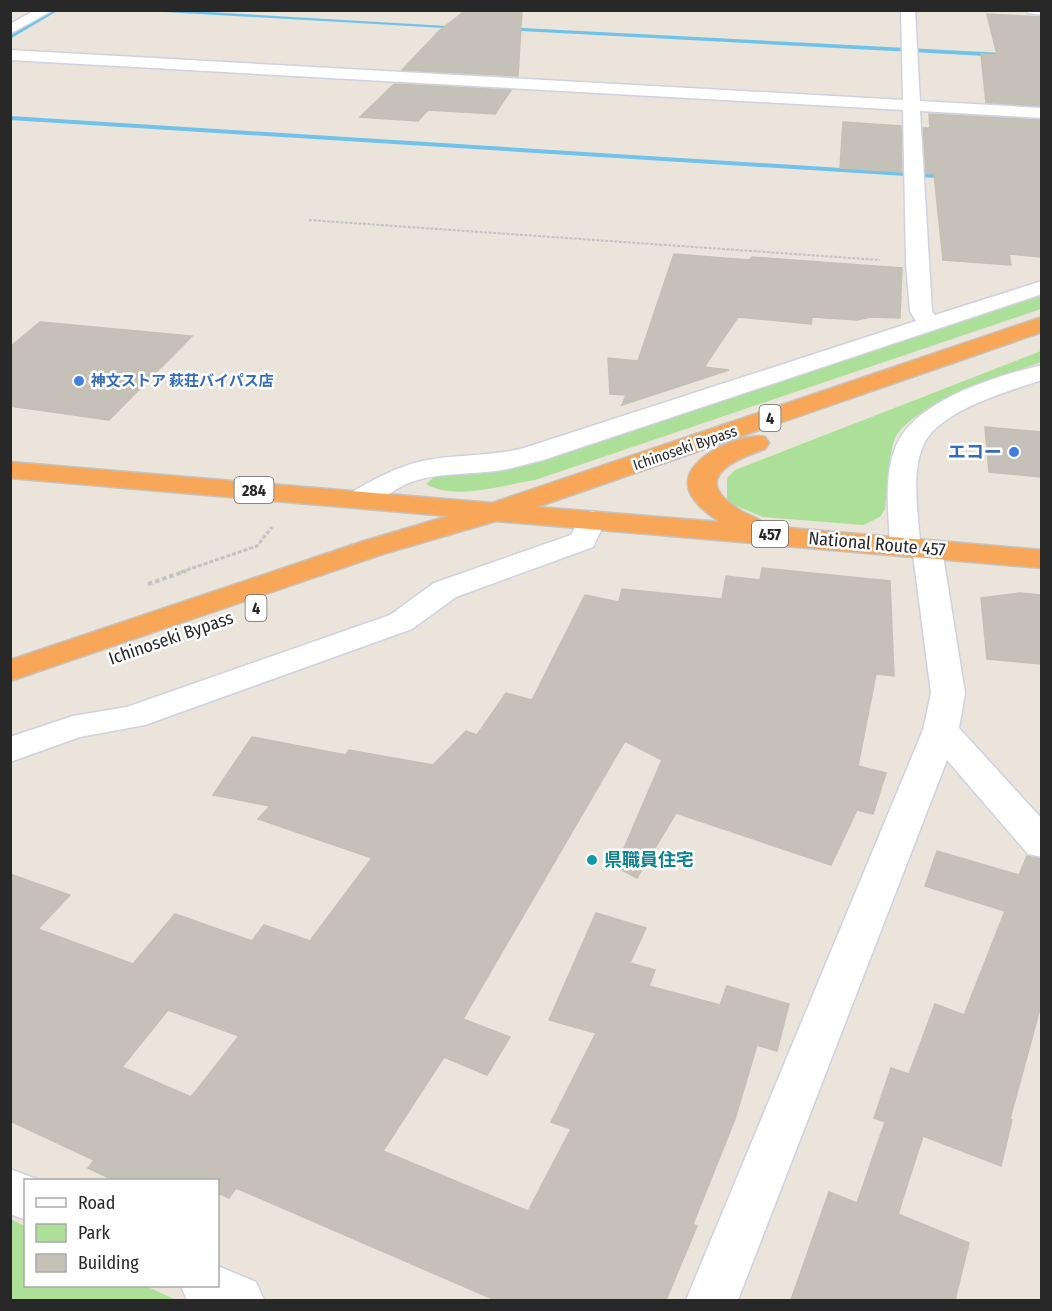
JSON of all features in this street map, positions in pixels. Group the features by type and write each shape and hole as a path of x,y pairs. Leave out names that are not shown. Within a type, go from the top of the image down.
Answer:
{"highway":[{"name":"Ichinoseki Bypass","path":"10,671 372,548 497,511 1041,324"},
{"path":"770,534 742,524 714,506 702,490 702,480 711,465 731,452 1041,336"},
{"name":"284","path":"10,470 497,511"},
{"name":"Ichinoseki Bypass","path":"10,693 389,562 497,511"},
{"name":"National Route 457","path":"497,511 1041,559"}],"street":[{"path":"10,30 46,10"},
{"path":"908,10 917,263 921,311 929,324"},
{"path":"1033,10 1041,11"},
{"path":"10,55 1041,113"},
{"path":"360,499 399,477 424,469 501,462 533,454 1041,287"},
{"path":"712,1300 941,730 948,693 916,548 905,464 910,444 919,428 952,408 989,391 1041,372"},
{"path":"10,750 73,727 133,717 401,622 445,590 583,541 592,520"},
{"path":"941,730 1041,844"},
{"path":"10,1191 24,1197"},
{"path":"209,1287 238,1300"}],"path":[{"path":"309,220 917,263"},
{"path":"191,568 257,546 272,526"}],"green space":[{"path":"1041,296 1041,309 535,480 465,492 438,489 426,484 434,477 503,471 532,464"},
{"path":"1041,351 1041,362 960,393 917,416 902,428 892,449 885,509 880,517 863,525 763,517 727,502 727,478 735,470"},
{"path":"10,1219 24,1226 24,1287 148,1287 176,1300 11,1300"}],"building":[{"path":"466,10 522,10 518,76 402,70 439,31"},
{"path":"987,14 1041,17 1041,106 986,103 981,54 997,55"},
{"path":"394,84 511,90 495,114 428,110 418,121 360,117"},
{"path":"929,114 1041,120 1041,257 1009,254 1011,265 943,260 934,174 926,173 923,128 930,128"},
{"path":"843,122 901,126 902,172 840,168"},
{"path":"674,254 902,268 900,318 870,317 857,320 812,317 811,324 738,317 704,367 729,370 622,405 626,395 610,394 608,358 638,361"},
{"name":"神文ストア 萩荘バイパス店","path":"40,322 192,336 109,420 10,406 10,347"},
{"name":"エコー","path":"985,427 1041,432 1041,477 989,472"},
{"path":"762,568 890,581 894,676 876,674 858,766 886,773 873,814 857,810 831,865 676,813 637,878 616,867 662,760 625,741 463,1019 510,1037 487,1075 444,1057 383,1151 528,1211 571,1129 551,1122 596,1033 549,1020 596,913 646,928 630,963 655,970 649,986 720,1005 727,986 789,1004 777,1051 757,1045 735,1119 693,1224 697,1226 666,1300 495,1300 236,1188 229,1198 219,1193 219,1179 111,1179 88,1168 94,1160 10,1121 10,874 70,895 38,929 133,964 175,914 252,941 264,925 310,941 372,858 258,819 270,806 213,795 252,737 346,755 349,750 433,765 466,731 477,735 506,693 532,700 585,595 619,602 622,589 722,599 726,576 760,580","holes":["168,1010 239,1036 191,1097 122,1067"]},
{"path":"1019,593 1041,595 1041,664 987,659 981,598"},
{"path":"937,851 1019,875 1027,856 1041,859 1041,1005 1010,1119 1012,1120 1001,1166 923,1136 898,1214 969,1243 955,1300 791,1300 829,1192 857,1203 885,1122 874,1118 891,1068 909,1074 935,1004 964,1015 1005,911 925,886"}],"waterway":[{"path":"10,37 57,10"},
{"path":"132,10 461,27"},
{"path":"504,29 1042,57"},
{"path":"10,118 953,177"}],"place":[{"name":"神文ストア 萩荘バイパス店","path":"79,381"},
{"name":"エコー","path":"1014,452"},
{"name":"県職員住宅","path":"592,860"}]}
